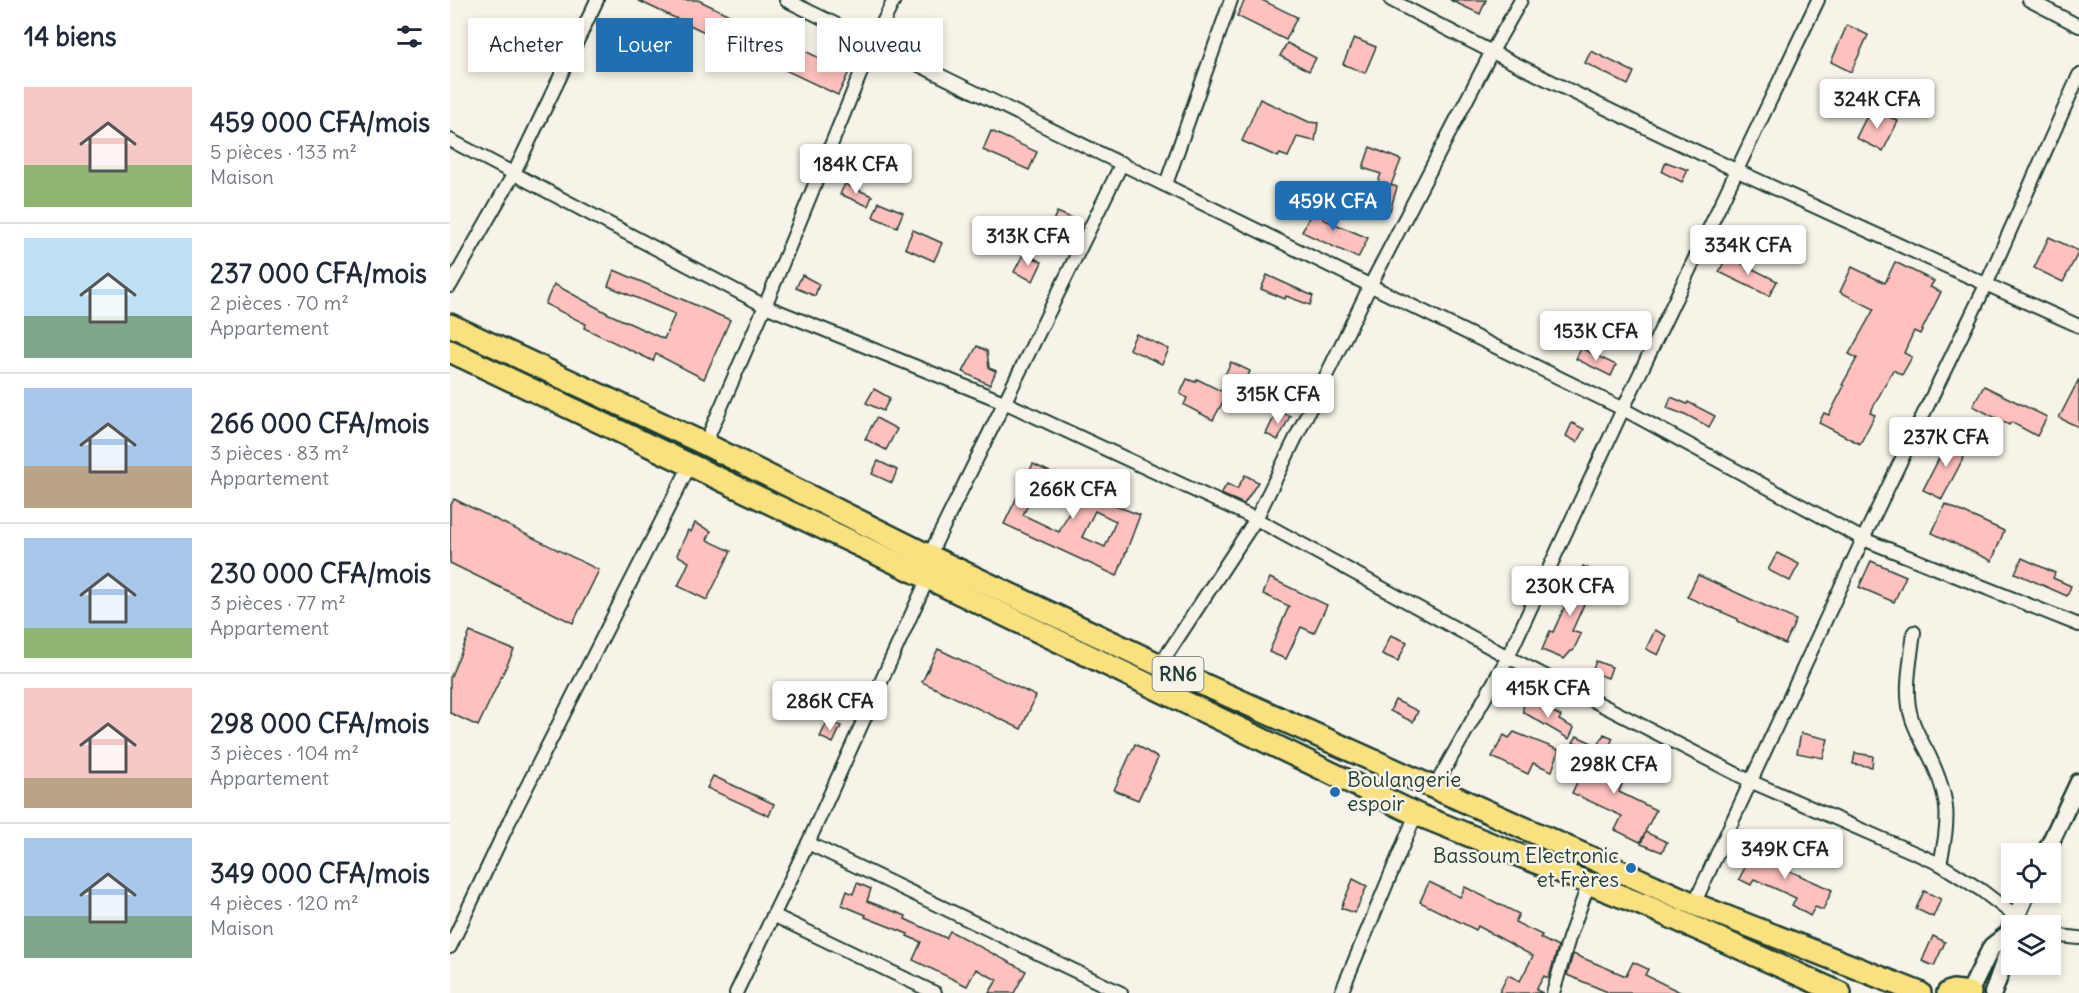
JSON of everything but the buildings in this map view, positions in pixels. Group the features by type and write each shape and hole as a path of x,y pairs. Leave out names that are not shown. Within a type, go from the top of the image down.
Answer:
{"highway":[{"name":"RN6","path":"450,325 705,444 929,556 1160,665 1694,904 1920,993"},
{"name":"RN6","path":"450,351 1416,813 1653,909 1840,993"},
{"path":"1948,993 1953,991 1970,993"}],"street":[{"path":"450,286 513,175 597,0"},
{"path":"786,0 822,18"},
{"path":"885,18 894,0"},
{"path":"1166,184 1231,0"},
{"path":"1390,0 1491,53 1736,172 2079,326"},
{"path":"1160,665 1256,519 1371,284 1521,0"},
{"path":"1434,788 1508,657 1623,408 1818,0"},
{"path":"2029,0 2079,26"},
{"path":"705,444 765,306 861,72"},
{"path":"933,72 1623,408 1863,539 2079,625"},
{"path":"1694,904 1863,539 1986,285 2079,75"},
{"path":"450,140 765,306 1004,402 1256,519 1508,657 1752,782 1940,864 1981,890 2005,915"},
{"path":"736,993 808,843 928,578 929,556 1122,163"},
{"path":"450,947 509,822 690,465"},
{"path":"1914,632 1908,694 1911,719 1931,758 1946,795 1947,832 1940,864"},
{"path":"2050,843 2079,782"},
{"path":"1341,993 1416,813"},
{"path":"808,843 1121,993"},
{"path":"1553,993 1569,938 1589,883"},
{"path":"773,915 935,993"},
{"path":"2061,936 2079,938"},
{"path":"1970,993 1992,946 2001,938"},
{"path":"1993,993 2001,971"}],"place":[{"name":"Boulangerie espoir","path":"1335,792"},
{"name":"Bassoum Electronic et Frères","path":"1631,868"}]}
